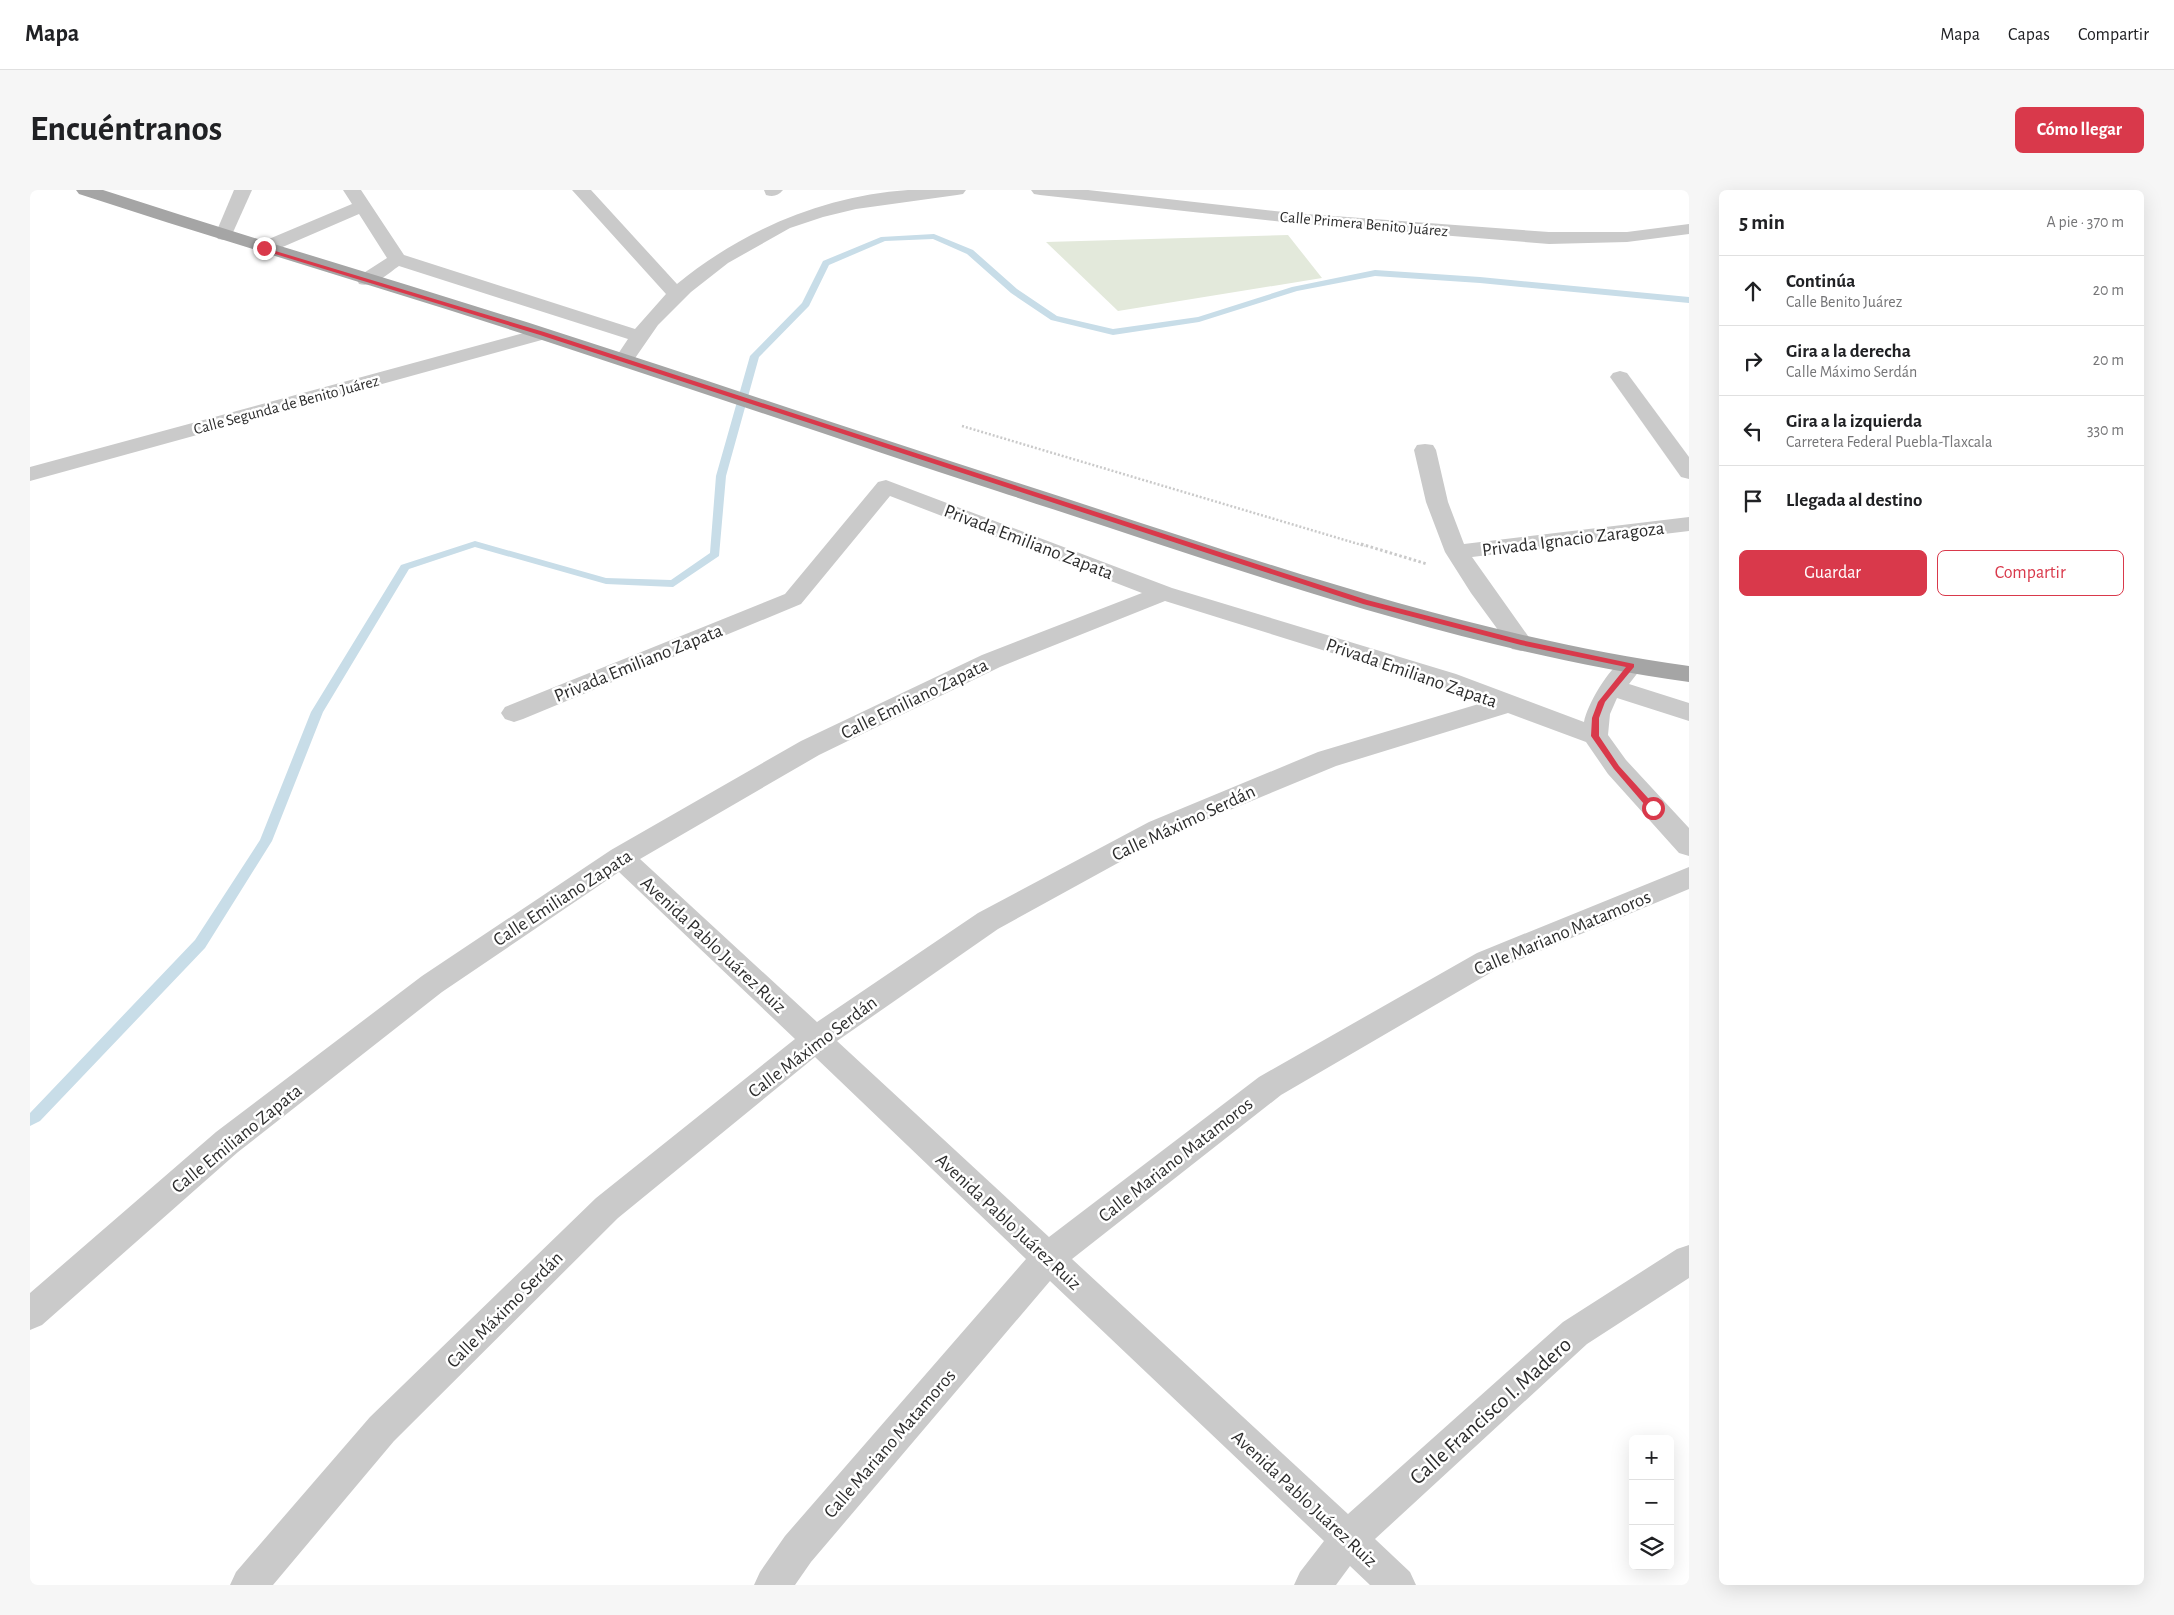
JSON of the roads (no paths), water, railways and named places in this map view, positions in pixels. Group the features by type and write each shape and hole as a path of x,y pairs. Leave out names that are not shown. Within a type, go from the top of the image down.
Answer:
{"main road":[{"path":"85,190 624,360 868,442 1365,602 1521,643 1631,666 1689,674"}],"street":[{"path":"224,235 242,190"},
{"path":"352,190 397,259 638,336"},
{"path":"581,190 676,294"},
{"path":"624,360 638,336 676,294 699,274 737,249 795,220 870,190"},
{"path":"795,220 866,201 957,190"},
{"name":"Calle Primera Benito Juárez","path":"1040,190 1293,218 1549,238 1627,237 1689,229"},
{"path":"264,248 363,206"},
{"path":"366,280 397,259"},
{"name":"Calle Segunda de Benito Juárez","path":"30,474 542,334"},
{"path":"1620,378 1689,472"},
{"path":"1425,450 1431,482 1441,517 1456,552 1488,600 1521,643"},
{"name":"Privada Emiliano Zapata","path":"514,712 793,598 886,487 1164,592 1447,680 1595,736"},
{"name":"Privada Ignacio Zaragoza","path":"1456,552 1689,524"},
{"name":"Calle Emiliano Zapata","path":"30,1314 227,1142 274,1105 432,984 621,857 810,748 990,661 1164,592"},
{"path":"1631,666 1602,702 1596,718 1595,736 1617,768 1689,846"},
{"path":"1613,688 1689,712"},
{"name":"Calle Máximo Serdán","path":"249,1585 382,1429 607,1208 816,1039 988,921 1158,829 1327,759 1508,704"},
{"name":"Avenida Pablo Juárez Ruiz","path":"621,857 1397,1585"},
{"name":"Calle Mariano Matamoros","path":"773,1585 798,1549 1048,1258 1270,1086 1487,961 1689,878"},
{"name":"Calle Francisco I. Madero","path":"1313,1585 1348,1539 1575,1333 1689,1260"}],"waterway":[{"path":"30,1120 35,1117 200,944 266,841 317,712 405,567 475,544 606,581 673,584 715,554 721,476 755,356 806,304 826,263 884,239 934,236 970,252 1014,291 1054,318 1113,332 1199,319 1295,289 1375,273 1480,280 1689,300"}]}
